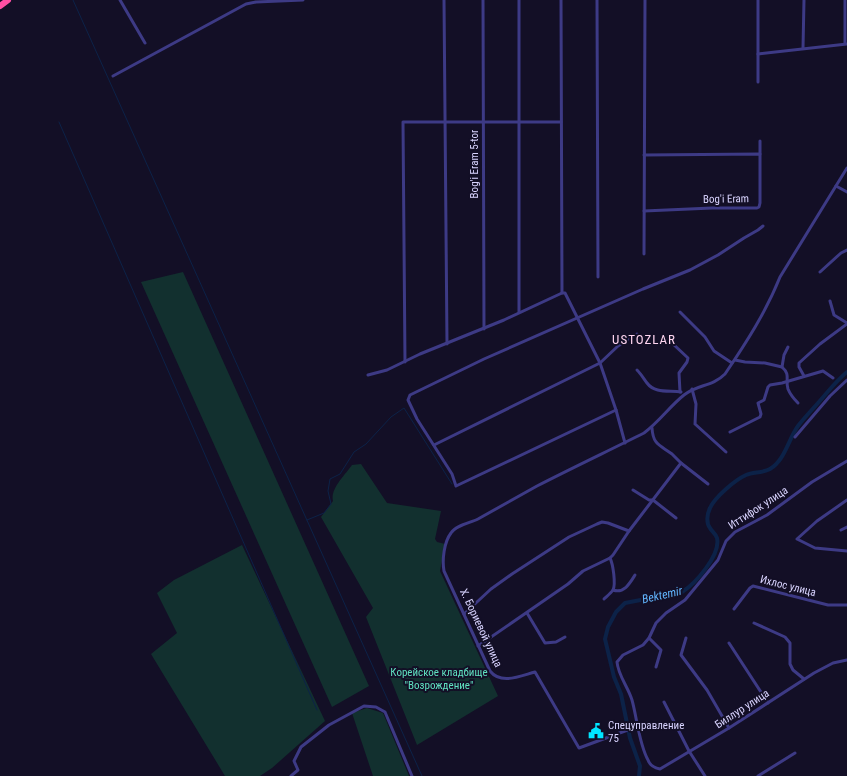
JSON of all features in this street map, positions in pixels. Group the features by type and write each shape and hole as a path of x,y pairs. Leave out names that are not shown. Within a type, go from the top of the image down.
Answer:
{"highway":[{"path":"0,6 8,0"}],"street":[{"path":"120,0 145,43"},
{"path":"113,76 246,4 256,2 303,0"},
{"path":"444,0 446,344"},
{"name":"Bog'i Eram 5-tor","path":"483,0 484,328"},
{"path":"519,0 519,312"},
{"path":"561,0 562,293"},
{"path":"597,0 598,277"},
{"path":"644,254 645,0"},
{"path":"758,0 758,82"},
{"path":"803,48 804,0"},
{"path":"758,54 846,44 845,0"},
{"path":"405,362 404,122 561,122"},
{"path":"644,155 760,154 760,141"},
{"name":"Bog'i Eram","path":"644,211 757,208 759,207 760,203 760,154"},
{"path":"368,374 387,370 562,293 566,293 600,363 616,410 625,443 644,434 652,428 684,395 692,389 720,380 752,333 774,292 783,271 847,168"},
{"path":"836,186 847,192"},
{"path":"616,410 456,486 452,474 430,441 408,403 408,400 410,395 484,359 690,270 718,255 762,226"},
{"path":"820,272 841,253 847,250"},
{"path":"804,376 799,367 799,363 847,323 834,315 830,301"},
{"path":"680,312 705,337 714,351 732,364"},
{"path":"434,445 600,363 618,346 637,334"},
{"path":"673,344 688,358 687,362 679,373 680,392"},
{"path":"782,367 784,355 788,347"},
{"path":"735,360 766,363 782,367 788,376 788,390 798,403"},
{"path":"637,370 647,384 652,388 680,392 684,395"},
{"path":"730,432 760,417 761,414 758,403 764,400 768,387 773,384 787,382 824,371 833,378"},
{"path":"795,438 830,396 847,380"},
{"path":"692,389 696,404 695,424 726,452"},
{"path":"652,428 652,435 656,445 671,454 708,484"},
{"name":"Х. Бориевой улица","path":"625,443 581,463 476,520 452,531 447,542 444,571 490,671 494,676 504,679 534,672 579,748 638,727"},
{"name":"Иттифок улица","path":"650,638 656,622 666,612 685,600 718,560 726,541 735,532 767,515 812,482 847,461"},
{"path":"478,646 583,571 610,558 681,463"},
{"path":"633,490 649,500 653,500 676,518"},
{"path":"847,500 817,522 797,540 816,548 847,550"},
{"path":"464,614 491,589 569,538 602,522 629,531"},
{"path":"841,530 847,527"},
{"path":"604,599 613,590 614,581 610,558"},
{"path":"613,590 618,592 622,590 630,583 635,575"},
{"name":"Ихлос улица","path":"734,609 753,586 828,605 847,605"},
{"path":"527,612 545,643 556,642 565,637"},
{"path":"754,623 785,637 790,643 790,664 793,670 804,679"},
{"path":"638,727 632,698 617,662 623,655 643,645 650,638 661,650 656,667"},
{"path":"686,638 681,655 707,690 729,728"},
{"path":"729,643 768,703"},
{"name":"Биллур улица","path":"638,727 644,752 648,761 651,765 660,768 665,767 729,728 804,679 828,665 847,660"},
{"path":"664,702 689,751 705,776"},
{"path":"291,776 298,770 294,761 301,747 329,725 364,706 376,707 385,712 412,776"},
{"path":"758,776 795,753"}],"green space":[{"path":"183,272 369,686 332,707 141,282"},
{"name":"Корейское кладбище \"Возрождение\"","path":"361,464 387,503 441,511 435,539 437,542 445,544 440,571 498,696 417,745 366,617 373,608 321,517 333,501 334,492 342,478 352,465"},
{"path":"242,545 325,721 272,768 260,776 225,776 151,654 177,633 157,593 174,580"},
{"path":"367,708 383,713 409,776 373,776 352,713"}],"waterway":[{"path":"73,0 422,776"},
{"path":"59,122 317,710"},
{"name":"Bektemir","path":"639,776 640,766 630,738 621,694 614,677 605,639 608,627 616,612 625,603 682,592 694,583 711,560 717,545 717,538 707,521 710,508 716,499 742,477 770,469 775,465 783,455 798,426 835,383 847,372"},
{"path":"307,520 324,513 331,504 328,491 330,479 340,474 354,452 366,444 391,417 404,408 452,484"}],"place":[{"name":"Спецуправление 75","path":"596,731"}],"district":[{"name":"USTOZLAR","path":"644,339"}]}
